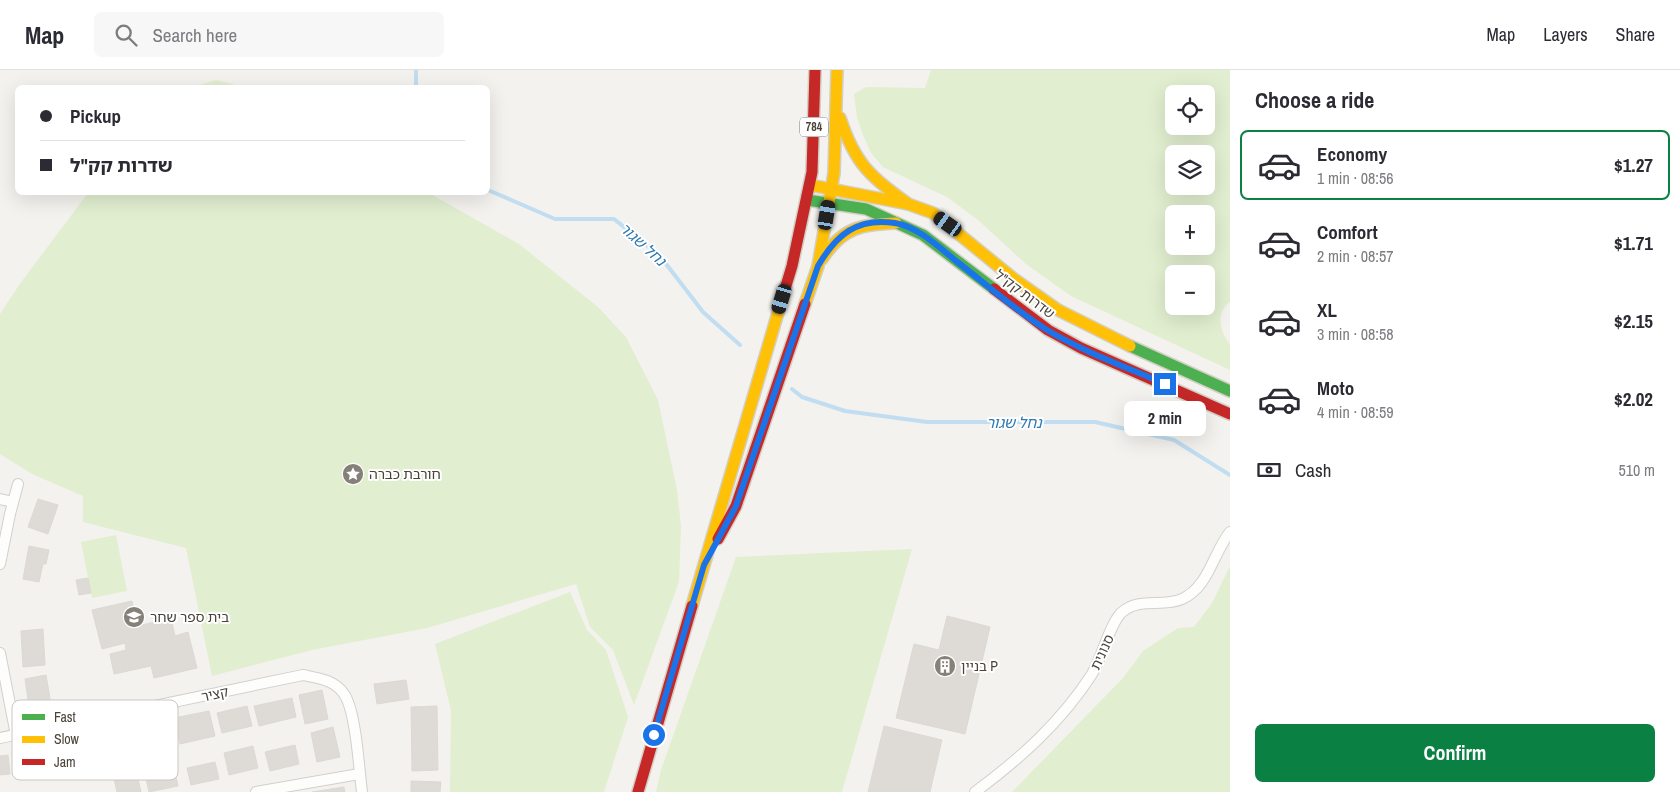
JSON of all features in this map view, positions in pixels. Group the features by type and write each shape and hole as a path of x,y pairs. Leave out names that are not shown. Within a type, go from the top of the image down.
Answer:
{"main road":[{"name":"784","path":"638,792 792,266 810,185 815,70"},
{"name":"784","path":"704,565 736,506 818,266 832,188 837,108 837,70"},
{"path":"837,108 845,135 857,162 870,176 908,204"},
{"name":"שדרות קק\"ל","path":"810,185 908,204 933,213 1014,279 1058,310 1107,336 1220,384 1230,391"},
{"name":"שדרות קק\"ל","path":"807,200 866,209 924,235 1048,330 1081,348 1214,405 1230,414"},
{"path":"818,266 834,240 851,230 868,224 896,223"}],"street":[{"path":"0,564 18,484"},
{"path":"0,499 13,502"},
{"name":"סנונית","path":"975,792 1018,760 1075,701 1098,664 1120,614 1144,602 1173,602 1184,598 1196,590 1230,532"},
{"path":"0,653 12,715"},
{"name":"קציר","path":"178,702 303,675 331,682 344,693 350,706 362,792"},
{"path":"256,792 359,774"}],"green space":[{"path":"931,70 1230,70 1230,302 1222,311 1221,323 1224,334 1230,344 1230,370 1071,296 1026,264 978,220 947,197 883,167 871,153 857,118 854,94 866,87 925,88"},
{"path":"216,80 236,85 200,85"},
{"path":"86,195 433,195 519,244 598,307 626,337 658,400 677,490 681,526 679,582 634,705 613,650 590,627 576,584 427,628 312,650 212,676 186,548 83,522 83,496 32,474 0,454 0,314 19,285"},
{"path":"116,535 127,591 92,598 81,542"},
{"path":"912,549 842,792 656,792 661,770 736,557"},
{"path":"1230,566 1230,792 1012,792 1123,678 1143,651 1178,628 1194,627 1212,603"},
{"path":"570,592 587,630 606,650 628,717 604,792 450,792 451,711 435,644"}],"building":[{"path":"38,499 58,505 48,534 28,527"},
{"path":"29,546 49,550 46,564 43,564 39,582 23,579"},
{"path":"88,578 91,593 79,595 76,580"},
{"path":"132,601 138,626 171,618 175,636 188,632 197,668 154,678 151,666 114,674 110,654 126,650 125,643 102,649 92,610"},
{"name":"בניין P","path":"947,616 990,627 965,734 896,718 914,644 939,650"},
{"path":"43,629 45,665 23,667 21,631"},
{"path":"46,675 50,700 28,700 25,679"},
{"path":"406,680 409,699 377,704 374,684"},
{"path":"322,690 328,719 305,724 299,695"},
{"path":"292,698 296,717 259,726 254,706"},
{"path":"247,706 252,726 222,733 217,713"},
{"path":"437,706 438,770 412,771 411,707"},
{"path":"209,711 215,736 180,744 178,717"},
{"path":"884,726 942,740 930,792 868,792"},
{"path":"333,727 340,757 317,762 311,733"},
{"path":"295,745 299,764 270,771 265,752"},
{"path":"253,746 258,768 229,775 224,753"},
{"path":"8,755 10,774 0,775 0,756"},
{"path":"215,762 219,779 191,785 187,768"},
{"path":"114,780 138,780 141,792 117,792"},
{"path":"146,780 177,780 178,786 149,792"},
{"path":"411,781 441,782 440,792 411,792"},
{"path":"344,787 345,792 312,792"}],"waterway":[{"name":"נחל שגור","path":"416,70 416,85"},
{"name":"נחל שגור","path":"490,191 555,219 614,219 660,256 703,312 740,345"},
{"name":"נחל שגור","path":"792,389 802,397 845,411 927,422 1095,422 1174,440 1230,475"}],"traffic: fast":[{"path":"807,200 866,209 923,235 994,289"},
{"path":"1130,346 1230,391"}],"traffic: slow":[{"path":"805,304 818,266 834,173 837,70"},
{"path":"840,118 852,147 865,168 908,204"},
{"path":"810,185 908,204 933,213 1014,279 1058,310 1130,346"},
{"path":"822,259 837,240 853,230 872,225 896,223"},
{"path":"692,606 782,299"}],"traffic: jam":[{"path":"782,299 792,266 812,172 815,70"},
{"path":"994,289 1048,330 1081,348 1230,414"},
{"path":"718,539 736,506 805,304"},
{"path":"638,792 692,606"}],"place":[{"name":"חורבת כברה","path":"353,474"},
{"name":"בית ספר שחר","path":"134,617"},
{"name":"בניין P","path":"945,666"}],"route":[{"path":"654,735 704,565 736,506 818,266 834,240 851,230 868,224 878,223 896,223 924,235 1032,320 1048,330 1081,348 1165,384"}]}
